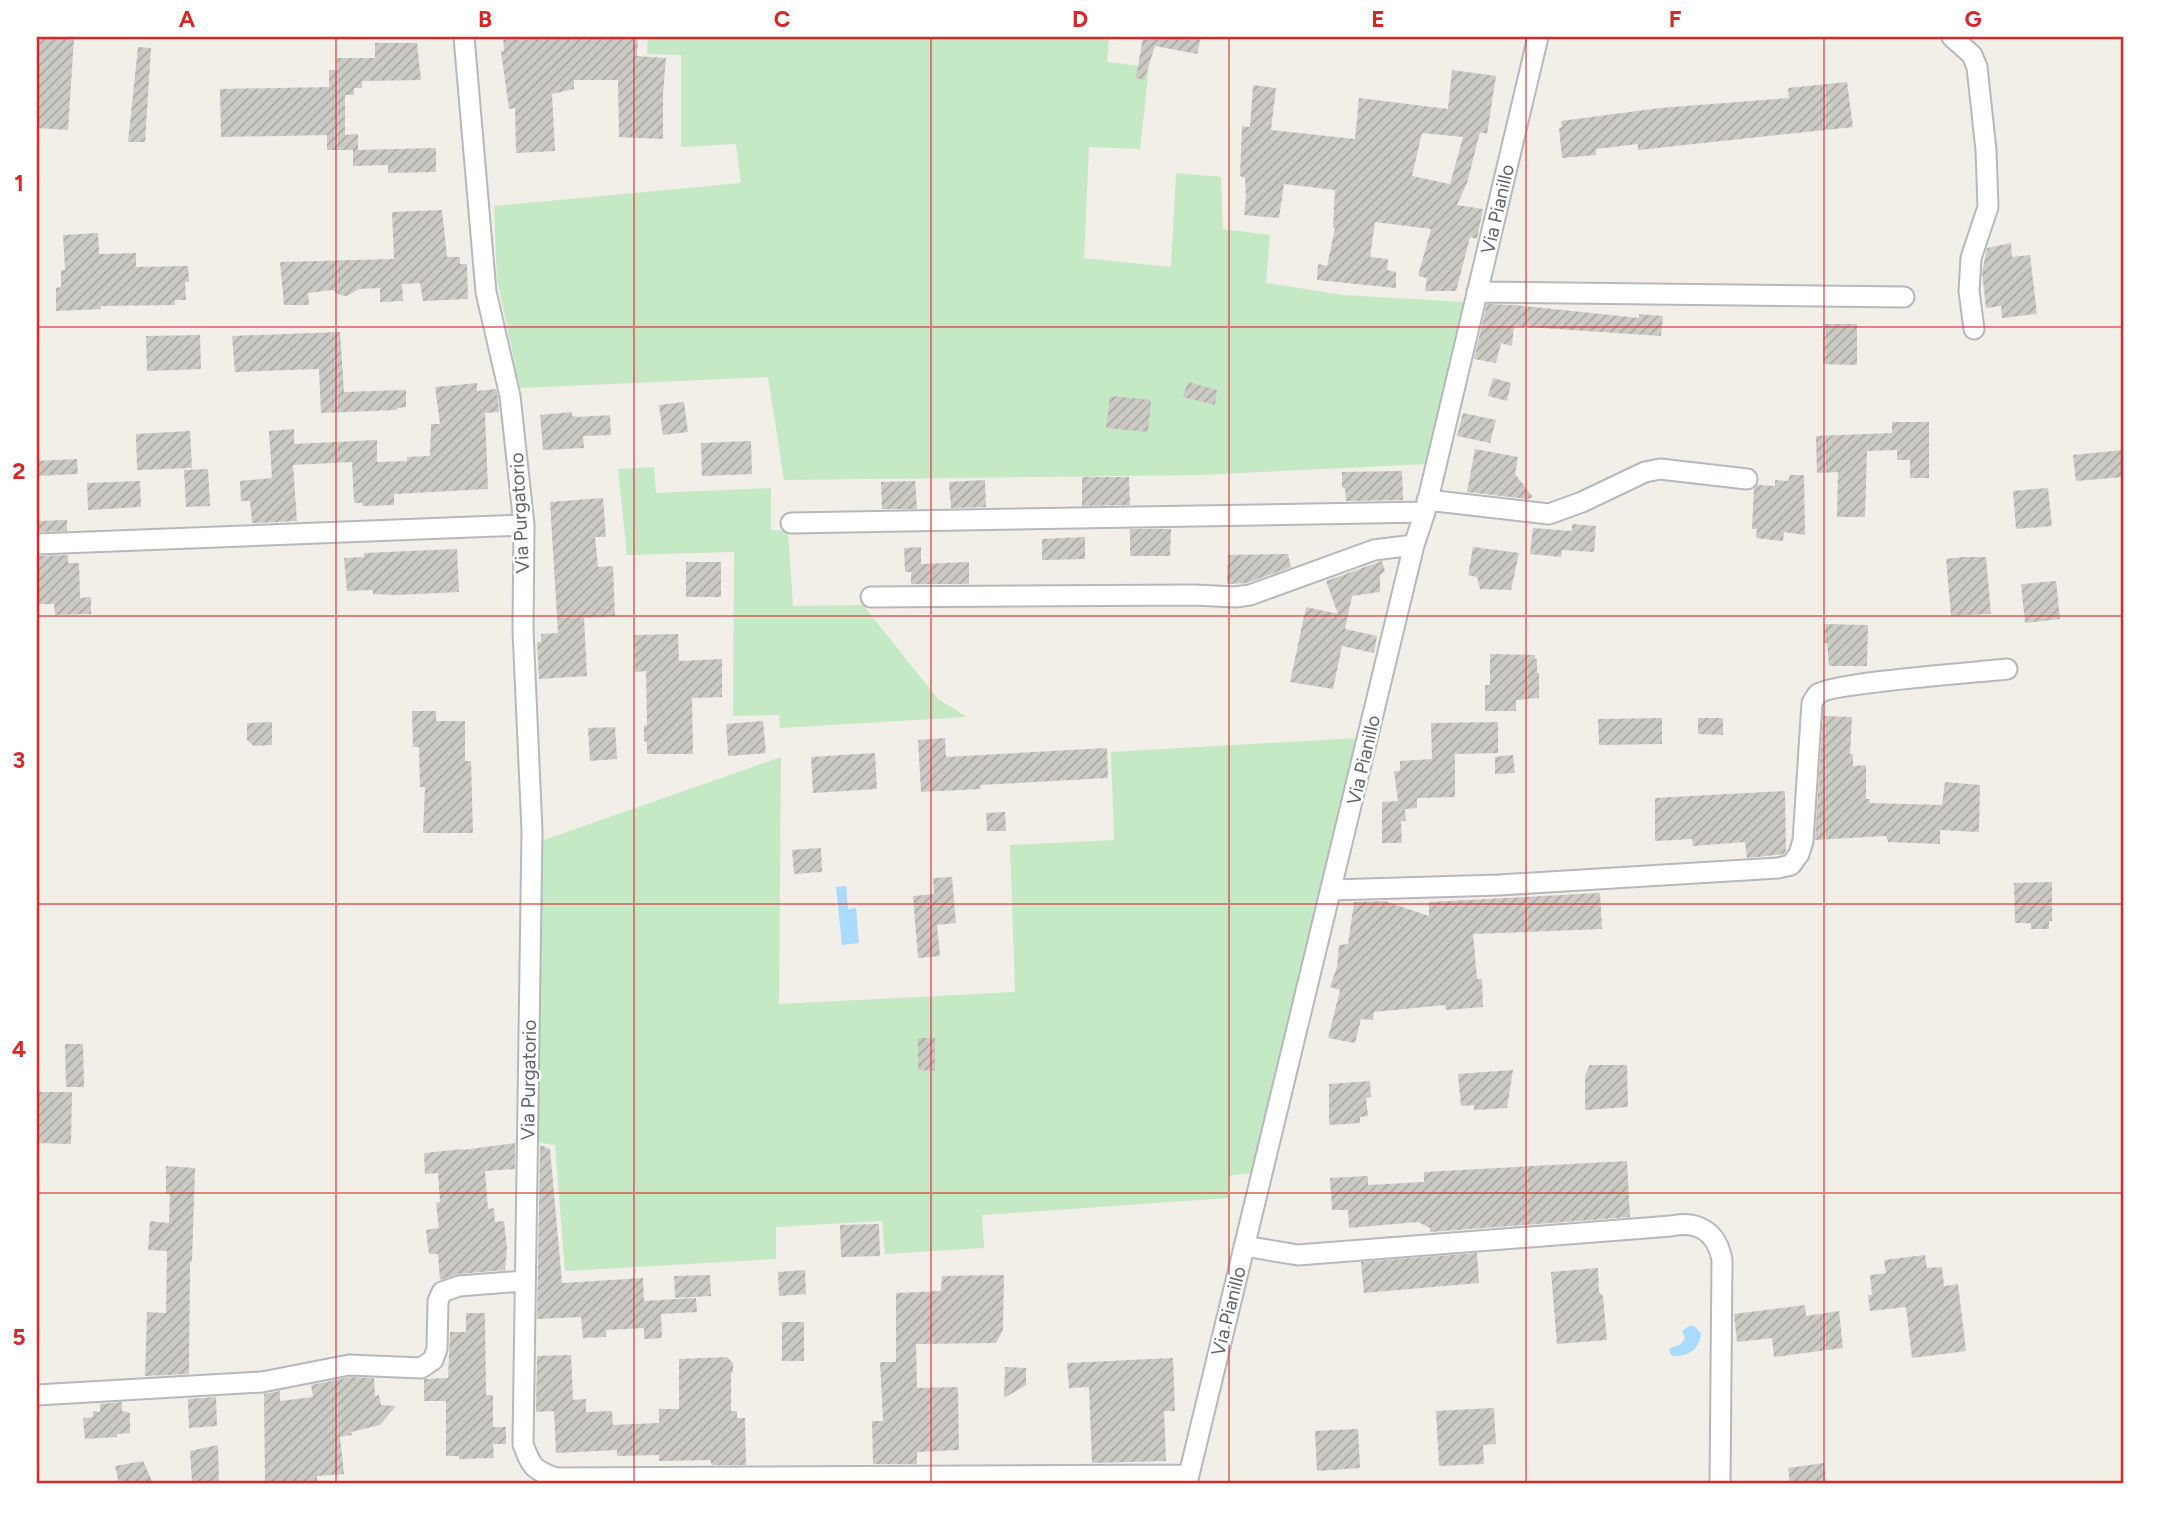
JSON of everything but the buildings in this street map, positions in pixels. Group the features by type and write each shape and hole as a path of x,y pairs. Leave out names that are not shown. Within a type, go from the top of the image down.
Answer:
{"street":[{"name":"Via Purgatorio","path":"464,37 486,292 510,396 524,525 523,631 532,831 523,1444 530,1465 556,1479 1187,1479"},
{"name":"Via Pianillo","path":"1187,1479 1538,37"},
{"path":"1952,37 1972,55 1977,67 1986,150 1989,207 1971,258 1969,291 1974,329"},
{"path":"1477,292 1904,297"},
{"path":"791,523 1426,506 1549,514 1582,502 1646,472 1660,469 1747,479"},
{"path":"37,544 524,525"},
{"path":"871,597 1235,597 1374,550 1414,545"},
{"path":"1332,890 1513,884 1790,866 1803,841 1812,704 1818,694 1833,688 1863,684 2007,669"},
{"path":"1244,1246 1298,1255 1683,1224 1695,1224 1706,1229 1720,1248 1722,1260 1720,1483"},
{"path":"37,1395 262,1382 349,1365 421,1368 433,1360 437,1349 438,1301 442,1292 459,1286 524,1281"}],"green space":[{"path":"648,37 1109,37 1107,62 1149,67 1140,149 1089,147 1084,258 1171,267 1176,173 1221,177 1223,229 1270,235 1266,283 1343,295 1465,302 1425,464 1199,475 784,480 768,377 520,388 497,279 494,206 741,183 736,144 681,147 681,55 647,54"},
{"path":"654,467 656,493 771,488 771,530 788,531 793,606 863,605 938,699 967,717 780,728 779,715 733,716 734,552 627,555 618,469"},
{"path":"1358,738 1251,1173 1228,1176 1229,1198 982,1215 984,1248 885,1254 882,1221 776,1227 776,1259 565,1271 555,1145 536,1142 541,841 781,757 779,1004 1015,992 1010,845 1114,840 1111,752"}],"water":[{"path":"846,886 848,909 856,908 859,943 842,945 836,887"},
{"path":"1694,1326 1701,1333 1698,1344 1688,1354 1672,1356 1670,1348 1680,1345 1685,1338 1682,1331"}]}
